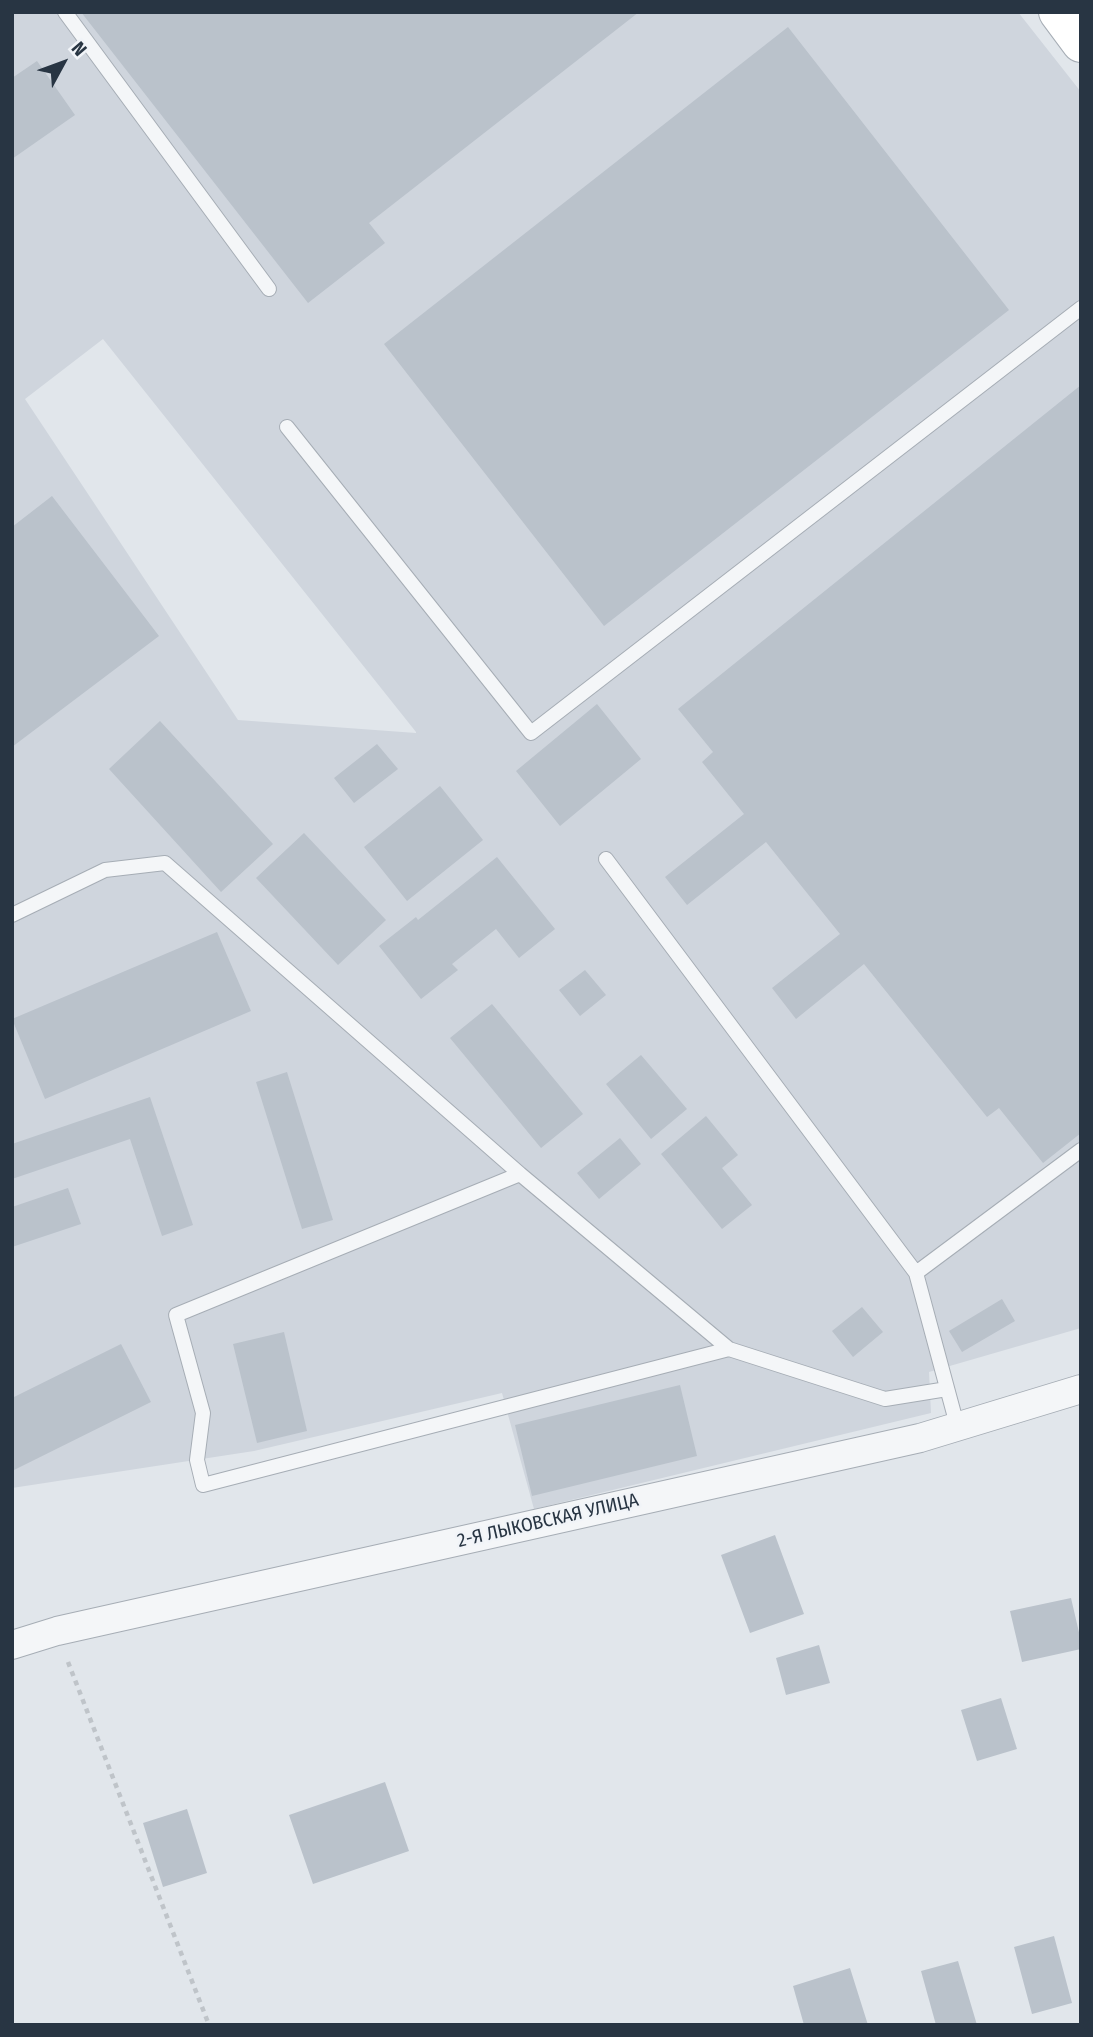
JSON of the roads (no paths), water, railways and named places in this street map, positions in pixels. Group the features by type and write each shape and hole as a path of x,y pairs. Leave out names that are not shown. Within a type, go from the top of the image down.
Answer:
{"street":[{"path":"1058,12 1081,43"},
{"name":"2-Я ЛЫКОВСКАЯ УЛИЦА","path":"12,1645 57,1631 906,1441 1081,1389"}],"lane":[{"path":"65,12 270,289"},
{"path":"287,427 531,733 1081,308"},
{"path":"606,859 916,1273 957,1426"},
{"path":"12,915 105,870 165,863 520,1174 729,1349 886,1399 947,1389"},
{"path":"916,1273 1081,1150"},
{"path":"520,1174 176,1315 203,1413 197,1460 203,1485 729,1349"}]}
